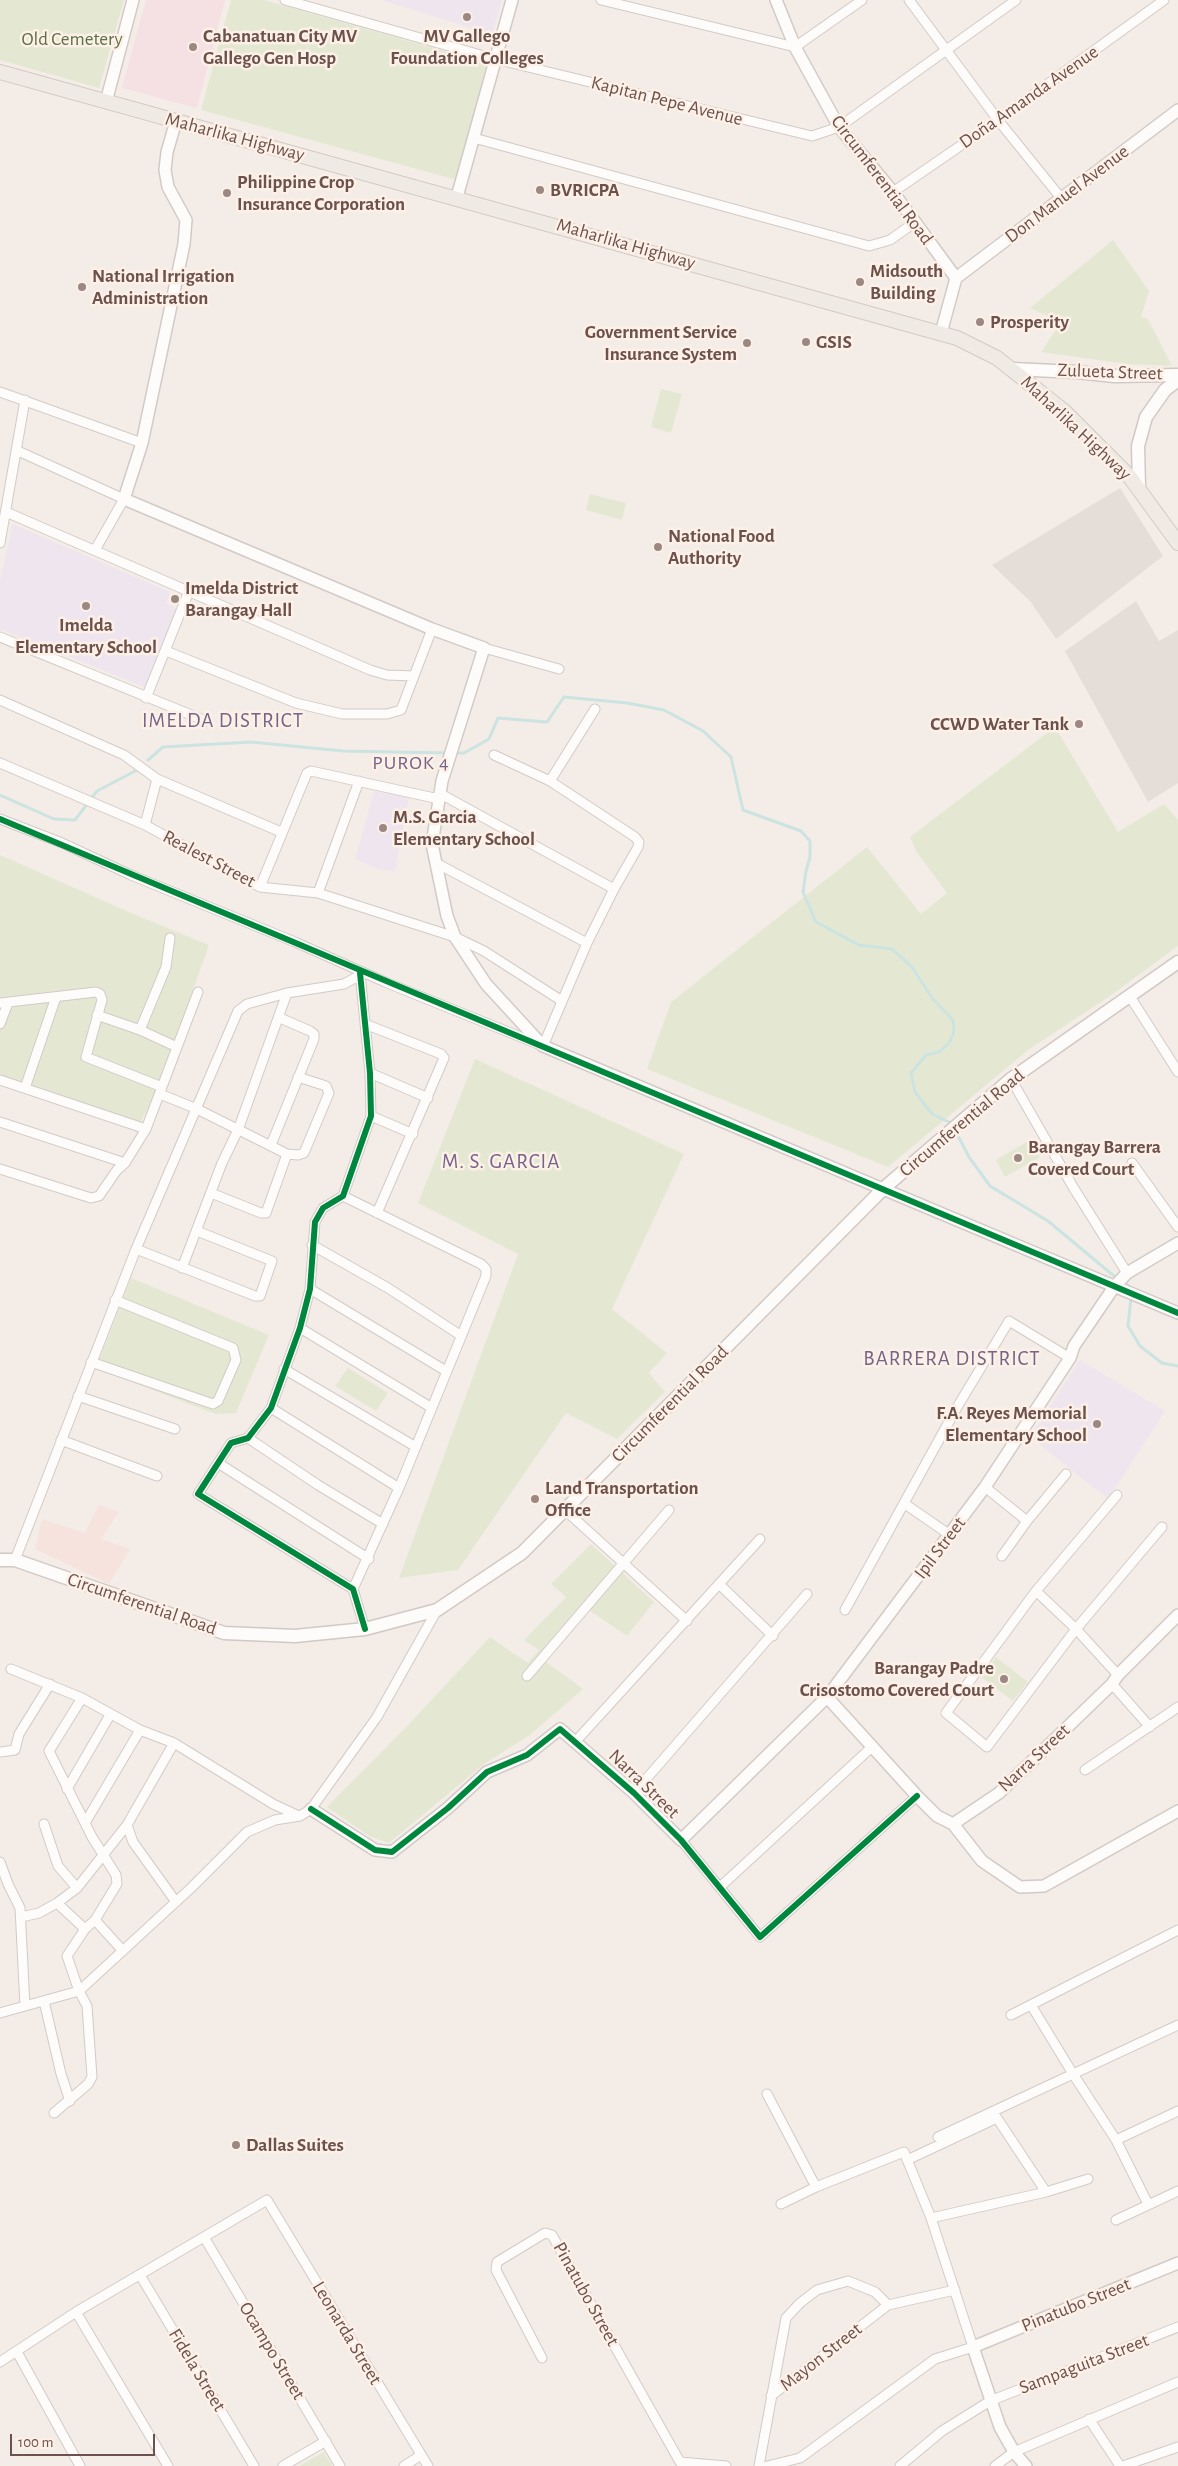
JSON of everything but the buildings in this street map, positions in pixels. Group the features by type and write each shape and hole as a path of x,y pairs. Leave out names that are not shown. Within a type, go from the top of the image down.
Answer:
{"main road":[{"name":"Maharlika Highway","path":"0,72 941,333 980,348 1012,369 1070,417 1139,487 1178,543"},
{"name":"Zulueta Street","path":"1012,369 1040,369 1114,376 1178,375"},
{"name":"Zulueta Street","path":"1139,487 1138,446 1146,417 1165,390 1178,380"},
{"name":"Circumferential Road","path":"0,1560 14,1560 224,1633 296,1636 365,1629 437,1610 522,1553 884,1188 1011,1080 1178,962"}],"street":[{"path":"106,102 133,0"},
{"name":"Kapitan Pepe Avenue","path":"285,0 496,59 812,136 839,126 1016,0"},
{"path":"457,198 512,0"},
{"path":"601,0 795,47 862,0"},
{"name":"Circumferential Road","path":"776,0 795,47 839,126 893,192 956,278"},
{"path":"909,0 998,120 1061,198"},
{"name":"Doña Amanda Avenue","path":"893,192 998,120 1164,0"},
{"name":"Don Manuel Avenue","path":"956,278 1178,110"},
{"path":"95,550 124,498 142,443 184,244 186,220 168,187 165,170 167,152 176,121"},
{"path":"474,138 869,246 890,240 914,223"},
{"path":"941,333 956,278"},
{"path":"0,392 142,443"},
{"path":"0,544 18,450 25,400"},
{"path":"18,450 124,498 432,629 484,648 559,669"},
{"path":"6,512 370,670 387,675 414,676"},
{"path":"146,698 189,591"},
{"path":"166,651 296,703 342,714 387,714 401,710 432,629"},
{"path":"0,637 146,698 206,720"},
{"path":"484,648 439,796 432,844 447,916 455,938 486,984 543,1046"},
{"path":"0,700 124,755 157,779 281,832"},
{"path":"550,781 595,709"},
{"path":"494,755 550,781 635,837 639,842 588,942 543,1046"},
{"name":"Realest Street","path":"0,763 145,825 260,886 318,893 455,938 484,951 562,1001"},
{"path":"260,886 307,773 317,770 359,781 439,796 614,889"},
{"path":"145,825 157,779"},
{"path":"318,893 359,781"},
{"path":"0,818 62,843 132,875 296,942 362,973 884,1188 1178,1313"},
{"path":"436,863 588,942"},
{"path":"140,1030 166,967 170,938"},
{"path":"14,1560 115,1300 241,1006 287,993 344,984 362,973"},
{"path":"362,973 370,1073 371,1116 343,1196 323,1208 315,1222 310,1288 300,1328 271,1408 248,1438 230,1443 198,1494 353,1588 365,1629"},
{"path":"0,1024 4,1003 96,992 100,994 102,1000 86,1057 161,1090 286,1154 298,1155 304,1153 329,1093 326,1086 298,1077"},
{"path":"0,1168 91,1198 99,1196 117,1170 125,1164 146,1129 198,992"},
{"path":"182,1268 222,1163 238,1130 280,1018 287,993"},
{"path":"1129,995 1178,1072"},
{"path":"25,1088 56,996"},
{"path":"97,1015 140,1030 177,1047"},
{"path":"271,1145 314,1034 280,1018"},
{"path":"365,1024 441,1054 444,1058 413,1134 377,1213"},
{"path":"370,1073 428,1098"},
{"path":"0,1080 146,1129"},
{"path":"1011,1080 1073,1187 1127,1274"},
{"path":"371,1116 413,1134"},
{"path":"0,1122 125,1164"},
{"path":"211,1193 261,1213 266,1212 286,1154"},
{"path":"1132,1163 1178,1227"},
{"path":"343,1196 481,1264 486,1269 486,1276 460,1335 399,1488 368,1559 353,1588"},
{"path":"136,1249 256,1296 262,1293 272,1265 269,1258 197,1231"},
{"name":"Ipil Street","path":"680,1840 827,1697 950,1535 984,1487 1070,1358 1074,1346 1114,1287 1127,1274 1178,1243"},
{"path":"312,1245 388,1288 460,1335"},
{"path":"310,1288 446,1371"},
{"path":"91,1362 213,1404 218,1401 236,1360 233,1348 115,1300"},
{"path":"844,1610 873,1556 905,1504 956,1409 1009,1321 1070,1358"},
{"path":"300,1328 432,1408"},
{"path":"284,1369 416,1447"},
{"path":"78,1396 174,1429"},
{"path":"271,1408 399,1488"},
{"path":"248,1438 318,1485 383,1524"},
{"path":"61,1440 157,1476"},
{"path":"218,1463 368,1559"},
{"path":"1002,1556 1027,1521 1066,1474"},
{"path":"984,1487 1027,1521"},
{"path":"1116,1495 1036,1591 946,1713 987,1747 1076,1629 1162,1527"},
{"path":"905,1504 950,1535"},
{"path":"565,1510 687,1622"},
{"path":"527,1676 669,1510"},
{"path":"576,1742 687,1622 760,1539"},
{"path":"719,1584 773,1636"},
{"path":"1036,1591 1076,1629 1150,1727"},
{"path":"634,1793 773,1636 807,1594"},
{"path":"0,2013 79,1992 122,1950 176,1902 247,1832 275,1820 300,1816 311,1809 377,1717 437,1610"},
{"name":"Narra Street","path":"953,1824 999,1792 1178,1615"},
{"path":"11,1669 82,1698 140,1730 174,1743 273,1804 300,1816"},
{"path":"0,1752 15,1750 18,1734 50,1684"},
{"path":"827,1697 917,1796 937,1816 953,1824 982,1861 1020,1888 1044,1886 1178,1811"},
{"path":"54,2113 88,2084 92,2076 87,2006 79,1992 67,1956 85,1929 95,1920 117,1884 116,1875 85,1823 49,1751 82,1698"},
{"path":"1085,1770 1178,1707"},
{"path":"67,1789 110,1714"},
{"name":"Narra Street","path":"311,1809 375,1850 392,1852 448,1808 487,1772 527,1755 560,1729 634,1793 680,1840 760,1937 917,1796"},
{"path":"85,1823 140,1730"},
{"path":"21,1917 33,1915 57,1903 77,1888 127,1826 174,1743"},
{"path":"720,1887 873,1746"},
{"path":"44,1824 58,1866 77,1888"},
{"path":"127,1826 133,1842 176,1902"},
{"path":"0,1862 20,1908 25,2006"},
{"path":"57,1903 85,1929"},
{"path":"95,1920 122,1950"},
{"path":"1011,2016 1178,1930"},
{"path":"44,2001 61,2074 70,2101"},
{"path":"1031,2005 1072,2074 1116,2140 1148,2204"},
{"path":"938,2137 1178,2025"},
{"path":"767,2094 816,2187"},
{"path":"1116,2140 1178,2111"},
{"path":"907,2160 997,2118 1046,2192"},
{"path":"781,2204 816,2187 904,2152 931,2218 990,2401 1014,2452 1026,2466"},
{"path":"931,2218 1046,2192 1088,2179"},
{"path":"1116,2220 1178,2190"},
{"name":"Leonarda Street","path":"204,2237 267,2200 428,2466"},
{"name":"Pinatubo Street","path":"542,2358 496,2270 497,2262 545,2233 552,2235 680,2462 726,2466"},
{"path":"0,2362 76,2312 204,2237"},
{"name":"Ocampo Street","path":"204,2237 340,2466"},
{"name":"Pinatubo Street","path":"766,2466 800,2458 935,2359 973,2347 1178,2263"},
{"name":"Fidela Street","path":"140,2275 254,2466"},
{"name":"Mayon Street","path":"771,2396 786,2318 800,2303 817,2290 848,2281 875,2292 888,2305"},
{"name":"Mayon Street","path":"771,2396 888,2305 955,2290"},
{"path":"76,2312 168,2466"},
{"name":"Sampaguita Street","path":"900,2466 942,2431 990,2401 1178,2327"},
{"path":"17,2352 80,2466"},
{"path":"995,2466 1014,2452 1178,2382"},
{"path":"759,2466 771,2396"},
{"path":"1089,2419 1122,2466 1178,2446"},
{"path":"283,2466 326,2441"},
{"path":"404,2466 421,2455"}],"shaded area":[{"path":"146,0 225,0 197,108 122,88"},
{"name":"MV Gallego Foundation Colleges","path":"381,0 502,0 492,34"},
{"path":"1120,488 1163,556 1056,639 1030,601 992,565"},
{"name":"Imelda Elementary School","path":"13,524 170,592 166,604 177,608 145,687 0,629 0,580"},
{"path":"1136,601 1159,641 1178,630 1178,783 1148,802 1065,651"},
{"name":"M.S. Garcia Elementary School","path":"374,791 409,797 395,871 378,869 355,859"},
{"name":"F.A. Reyes Memorial Elementary School","path":"1080,1360 1165,1411 1108,1499 1030,1437"},
{"path":"99,1505 119,1512 101,1539 130,1549 109,1584 35,1549 42,1519 85,1533"}],"green space":[{"name":"Old Cemetery","path":"0,0 124,0 99,88 0,60"},
{"path":"231,0 264,0 490,64 457,180 201,110"},
{"path":"1113,240 1149,291 1141,317 1148,319 1172,366 1126,364 1041,352 1061,322 1030,308"},
{"path":"661,389 682,394 671,433 651,427"},
{"path":"590,494 626,503 622,520 586,510"},
{"path":"1055,727 1118,832 1164,804 1178,820 1178,946 1107,998 1028,1050 888,1167 647,1069 671,1002 867,847 921,914 947,893 916,851 910,837"},
{"path":"0,855 209,945 157,1091 140,1123 0,1079"},
{"path":"475,1059 684,1154 612,1309 667,1353 649,1373 665,1392 617,1439 566,1413 458,1570 399,1578 518,1254 418,1203"},
{"name":"Barangay Barrera Covered Court","path":"1030,1140 1040,1157 1005,1177 996,1160"},
{"path":"131,1278 269,1335 236,1413 215,1414 96,1368"},
{"path":"348,1368 388,1393 376,1411 335,1386"},
{"path":"591,1544 654,1602 627,1636 589,1610 545,1661 583,1689 530,1735 484,1764 389,1843 369,1836 327,1807 408,1725 490,1637 528,1663 539,1650 524,1640 566,1597 551,1584"},
{"name":"Barangay Padre Crisostomo Covered Court","path":"996,1657 1028,1682 1013,1701 980,1676"},
{"path":"324,2452 332,2466 299,2466"}],"waterway":[{"path":"453,753 464,753 489,739 498,718 547,722 564,697 627,703 664,710 703,731 731,757 743,810 801,831 810,841 810,857 803,892 816,922 859,945 892,949 912,967 932,998 953,1020 954,1032 949,1043 939,1052 926,1055 911,1073 915,1092 932,1114 951,1123"},
{"path":"148,760 163,747 251,742 343,751 447,753"},
{"path":"0,795 54,819 75,820 97,791 139,769"},
{"path":"956,1132 969,1157 990,1186 1048,1221 1114,1276"},
{"path":"1126,1284 1132,1289"},
{"path":"1131,1297 1128,1326 1140,1346 1162,1363 1178,1366"}],"cycle path":[{"path":"0,819 1178,1313"},
{"path":"360,973 370,1073 371,1116 343,1196 323,1208 315,1222 310,1289 300,1328 271,1408 248,1438 231,1443 198,1494 353,1589 365,1629"},
{"path":"311,1809 375,1850 392,1852 448,1808 487,1772 527,1755 560,1729 634,1793 681,1840 760,1937 917,1796"}],"place":[{"name":"MV Gallego Foundation Colleges","path":"467,17"},
{"name":"Cabanatuan City MV Gallego Gen Hosp","path":"193,47"},
{"name":"BVRICPA","path":"540,190"},
{"name":"Philippine Crop Insurance Corporation","path":"227,193"},
{"name":"Midsouth Building","path":"860,282"},
{"name":"National Irrigation Administration","path":"82,287"},
{"name":"Prosperity","path":"980,322"},
{"name":"GSIS","path":"806,342"},
{"name":"Government Service Insurance System","path":"747,343"},
{"name":"National Food Authority","path":"658,547"},
{"name":"Imelda District Barangay Hall","path":"175,599"},
{"name":"Imelda Elementary School","path":"86,606"},
{"name":"CCWD Water Tank","path":"1079,724"},
{"name":"M.S. Garcia Elementary School","path":"383,828"},
{"name":"Barangay Barrera Covered Court","path":"1018,1158"},
{"name":"F.A. Reyes Memorial Elementary School","path":"1097,1424"},
{"name":"Land Transportation Office","path":"535,1499"},
{"name":"Barangay Padre Crisostomo Covered Court","path":"1004,1679"},
{"name":"Dallas Suites","path":"236,2145"}],"district":[{"name":"IMELDA DISTRICT","path":"223,721"},
{"name":"PUROK 4","path":"411,763"},
{"name":"M. S. GARCIA","path":"501,1162"},
{"name":"BARRERA DISTRICT","path":"952,1359"}]}
